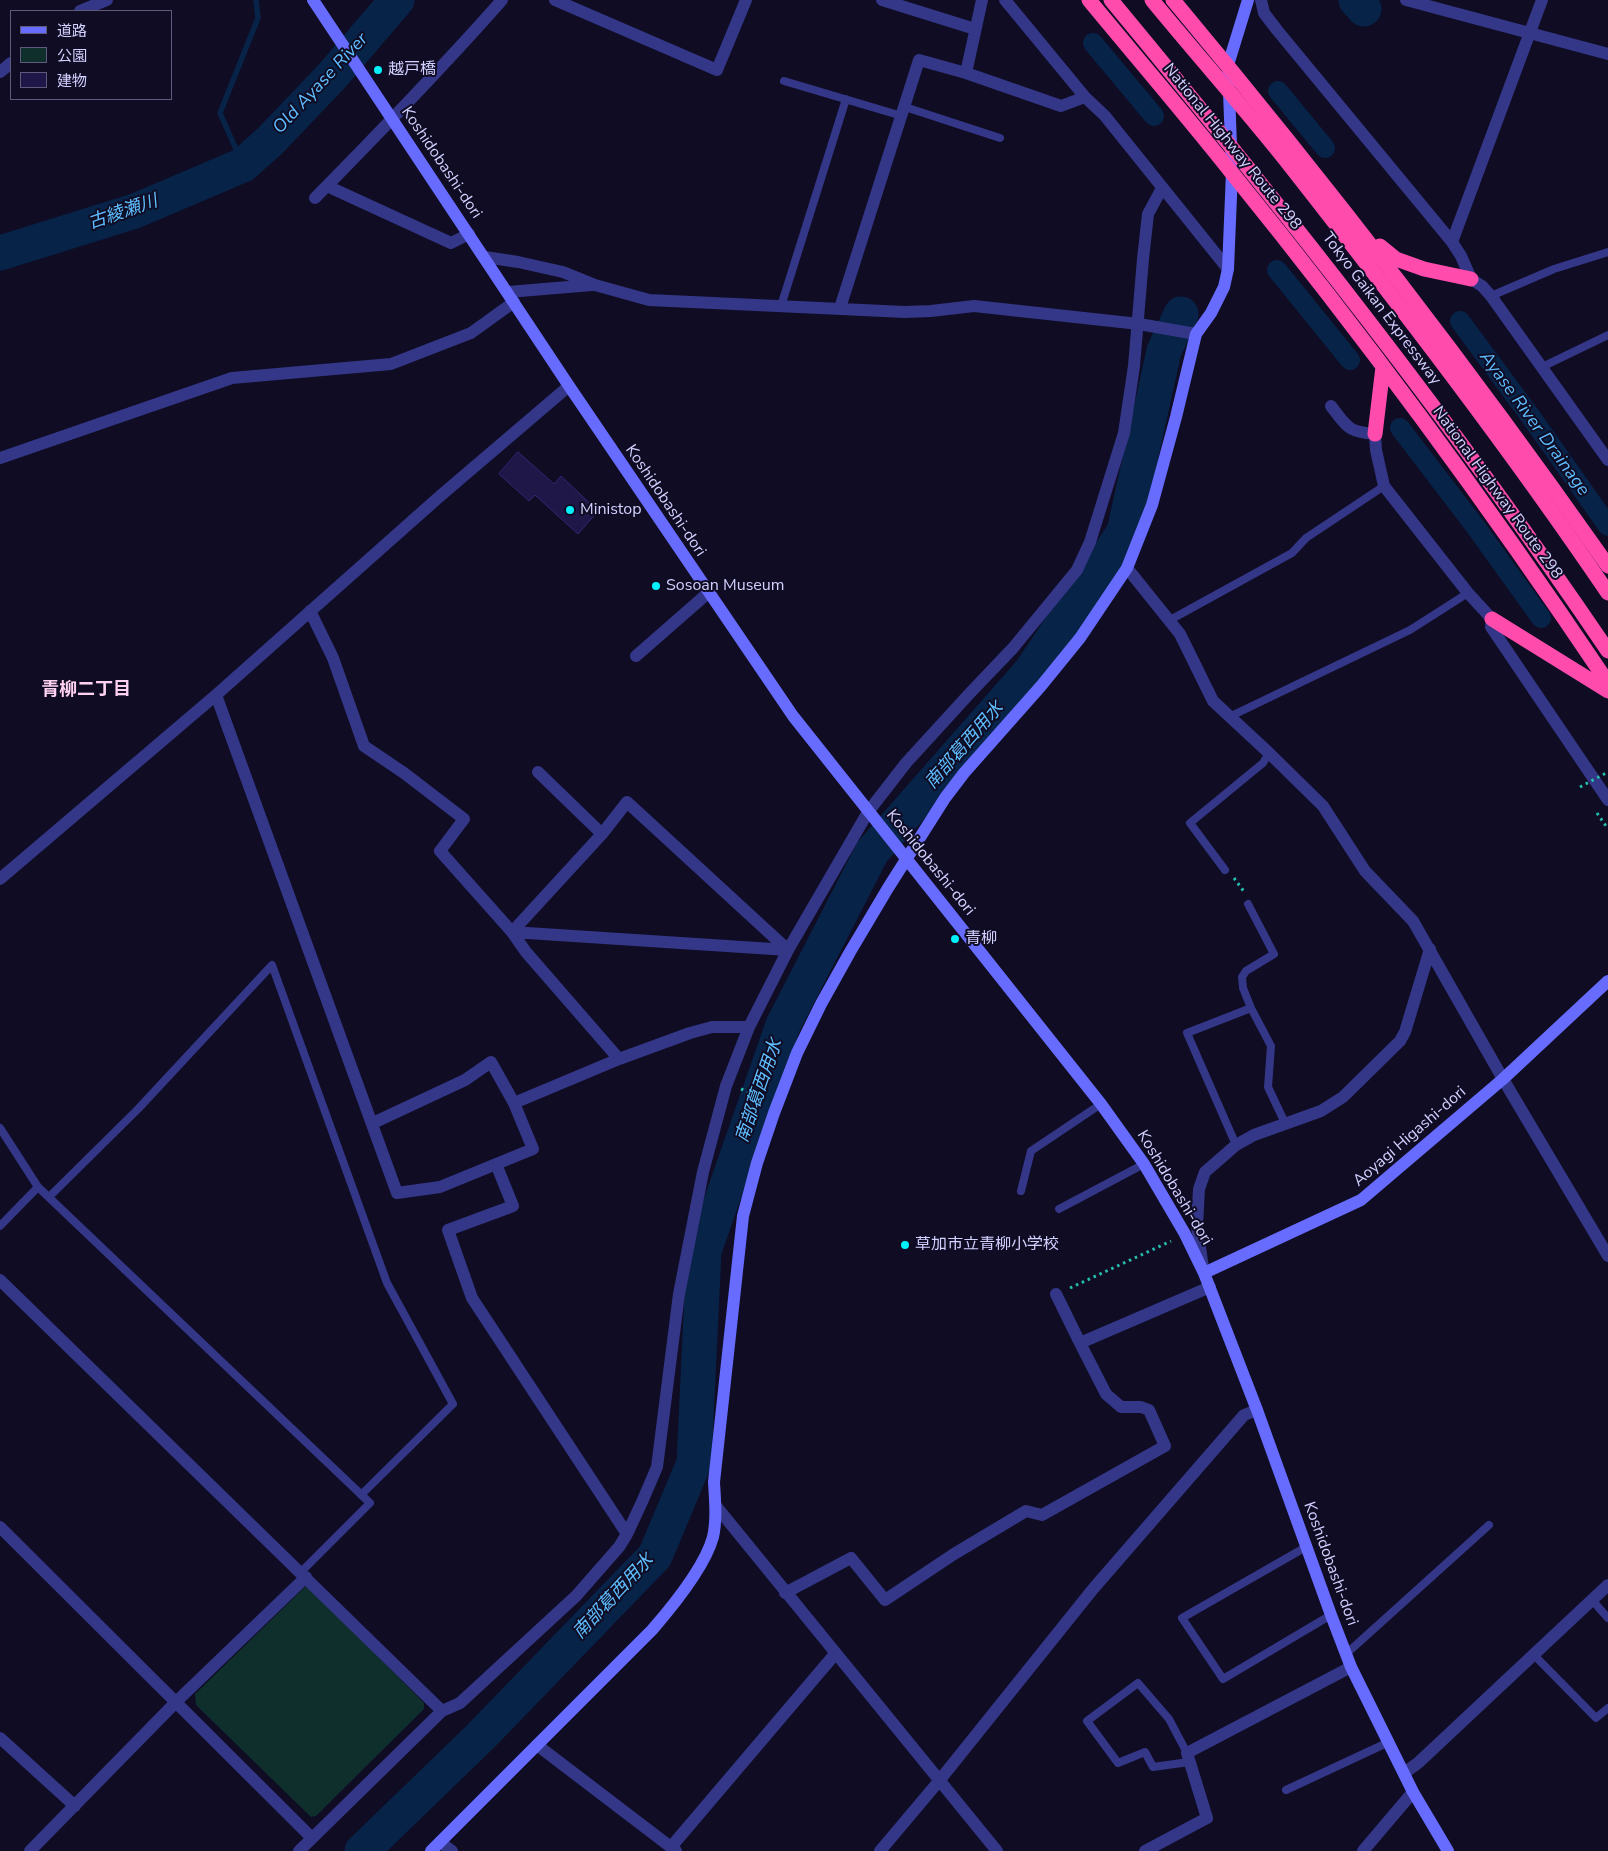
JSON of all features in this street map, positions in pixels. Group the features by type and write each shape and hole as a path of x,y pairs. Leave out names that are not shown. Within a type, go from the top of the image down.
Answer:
{"highway":[{"name":"National Highway Route 298","path":"1089,0 1232,172 1383,367 1550,596 1608,682"},
{"name":"Tokyo Gaikan Expressway","path":"1111,0 1274,198 1394,354 1490,484 1608,652"},
{"name":"Tokyo Gaikan Expressway","path":"1152,0 1291,167 1416,329 1500,441 1608,593"},
{"path":"1173,0 1228,65 1362,233 1462,363 1608,566"},
{"path":"1362,233 1396,259 1424,269 1471,279"},
{"path":"1375,434 1383,367"},
{"path":"1492,619 1608,691"}],"street":[{"path":"82,10 107,0"},
{"name":"Koshidobashi-dori","path":"313,0 569,386 793,716 1101,1104 1144,1164 1185,1234 1204,1273 1257,1410 1330,1615 1346,1654 1413,1792 1448,1851"},
{"path":"315,198 378,132 393,120 502,0"},
{"path":"555,0 717,70 746,0"},
{"path":"882,0 975,30"},
{"path":"966,73 982,0"},
{"path":"1005,0 1085,97 1105,116 1228,268"},
{"path":"452,1851 435,1846 652,1630 675,1604 701,1563 713,1537 716,1506 714,1482 743,1216 757,1163 774,1113 797,1053 821,1004 904,856 964,773 1041,686 1080,638 1127,568 1152,505 1196,334 1211,313 1224,287 1228,268 1232,172 1228,65 1248,0"},
{"path":"1261,0 1264,13 1277,30 1452,242 1461,256 1471,279 1491,296 1608,460"},
{"path":"1406,0 1608,54"},
{"path":"1452,242 1542,0"},
{"path":"840,308 919,60 966,73 1061,106 1085,97"},
{"path":"0,72 10,64"},
{"path":"327,186 451,243 469,234"},
{"path":"299,1851 442,1711 460,1703 576,1596 619,1547 627,1534 657,1468 679,1294 703,1172 726,1086 749,1027 788,950 871,815 906,763 1013,648 1077,570 1090,542 1124,433 1139,324 1142,259 1148,214 1162,188"},
{"path":"485,257 563,272 595,285 649,300 905,312 974,306 1139,324 1196,334"},
{"path":"0,458 232,378 391,364 471,334 511,297 595,285"},
{"path":"0,879 216,694 439,497 569,386"},
{"path":"1331,406 1348,428 1360,433 1375,434 1376,450 1384,486 1468,593 1492,619 1491,627 1608,800"},
{"path":"1127,568 1180,634 1213,701 1323,806 1365,871 1413,921 1503,1079 1608,1256"},
{"path":"636,656 708,592"},
{"path":"310,611 333,658 364,746 404,773 464,819 440,851 512,932 526,952 619,1059"},
{"path":"216,694 397,1193 440,1187 532,1149 514,1103 491,1062 465,1080 373,1123"},
{"path":"538,772 602,834"},
{"path":"512,932 602,834 627,802 788,950"},
{"path":"512,932 788,950"},
{"path":"1204,1273 1198,1226 1199,1189 1205,1172 1236,1146 1254,1135 1321,1111 1343,1097 1400,1041 1405,1032 1430,949"},
{"name":"Aoyagi Higashi-dori","path":"1204,1273 1361,1200 1503,1079 1608,981"},
{"path":"514,1103 619,1059 690,1032 712,1027 749,1027"},
{"path":"496,1164 513,1206 448,1230 472,1298 627,1534"},
{"path":"0,1280 304,1574 442,1711"},
{"path":"1080,1343 1210,1288"},
{"path":"786,1593 851,1558 885,1600 954,1554 1026,1512 1042,1515 1165,1446 1149,1410 1141,1407 1121,1407 1106,1394 1056,1294"},
{"path":"880,1851 939,1781 1093,1589 1244,1415 1257,1410"},
{"path":"716,1506 835,1654 998,1851"},
{"path":"0,1526 312,1838"},
{"path":"30,1851 304,1574"},
{"path":"1404,1773 1418,1763 1608,1585"},
{"path":"537,1744 674,1849 835,1654"},
{"path":"1145,1851 1207,1818 1188,1757 1352,1667"},
{"path":"0,1738 75,1806"},
{"path":"1363,1851 1413,1792"}],"lane":[{"path":"784,81 846,99 904,111 1000,138"},
{"path":"781,306 846,99"},
{"path":"1491,296 1554,269 1608,252"},
{"path":"1542,366 1608,335"},
{"path":"1170,620 1292,553 1306,538 1384,486"},
{"path":"1229,717 1410,630 1468,593"},
{"path":"1225,870 1190,823 1262,763 1269,753"},
{"path":"1248,904 1274,954 1246,971 1242,978 1243,988 1271,1046 1268,1086 1286,1122"},
{"path":"49,1197 138,1109 272,965 387,1283 453,1404 361,1495"},
{"path":"1236,1146 1187,1033 1251,1008"},
{"path":"1021,1191 1031,1151 1101,1104"},
{"path":"0,1128 38,1187 370,1503 304,1574"},
{"path":"1060,1209 1144,1164"},
{"path":"0,1226 38,1187"},
{"path":"1346,1654 1489,1525"},
{"path":"1306,1547 1182,1618 1223,1679 1330,1615"},
{"path":"1592,1600 1608,1618"},
{"path":"1533,1654 1596,1718 1608,1708"},
{"path":"1138,1683 1169,1719 1188,1757 1153,1767 1145,1752 1118,1763 1087,1721 1138,1683"},
{"path":"1286,1790 1388,1742"}],"path":[{"path":"1580,787 1608,772"},
{"path":"1225,870 1228,871 1250,900 1248,904"},
{"path":"736,1087 766,1099"},
{"path":"1056,1294 1185,1234"}],"green space":[{"path":"307,1585 424,1703 424,1709 316,1816 311,1817 196,1705 195,1694"}],"building":[{"path":"518,452 554,484 561,476 598,511 578,534 535,495 529,501 499,474"}],"waterway":[{"path":"243,165 220,113 258,18 256,0"},
{"name":"古綾瀬川","path":"0,253 135,211 243,165 270,141 332,76 397,0"},
{"name":"南部葛西用水","path":"1356,0 1364,9"},
{"name":"Ayase River Drainage","path":"1093,43 1154,116"},
{"name":"Ayase River Drainage","path":"1278,91 1325,148"},
{"name":"Ayase River Drainage","path":"1277,270 1350,360"},
{"name":"南部葛西用水","path":"362,1851 481,1736 655,1556 694,1463 704,1251 783,1025 872,852 1031,671 1124,532 1164,351 1181,314"},
{"name":"Ayase River Drainage","path":"1460,321 1608,526"},
{"name":"Ayase River Drainage","path":"1400,428 1475,526 1541,618"}],"place":[{"name":"越戸橋","path":"378,70"},
{"name":"Ministop","path":"570,510"},
{"name":"Sosoan Museum","path":"656,586"},
{"name":"青柳","path":"955,939"},
{"name":"草加市立青柳小学校","path":"905,1245"}],"district":[{"name":"青柳二丁目","path":"86,691"}],"water label":[{"name":"Old Ayase River","path":"321,84"}]}
